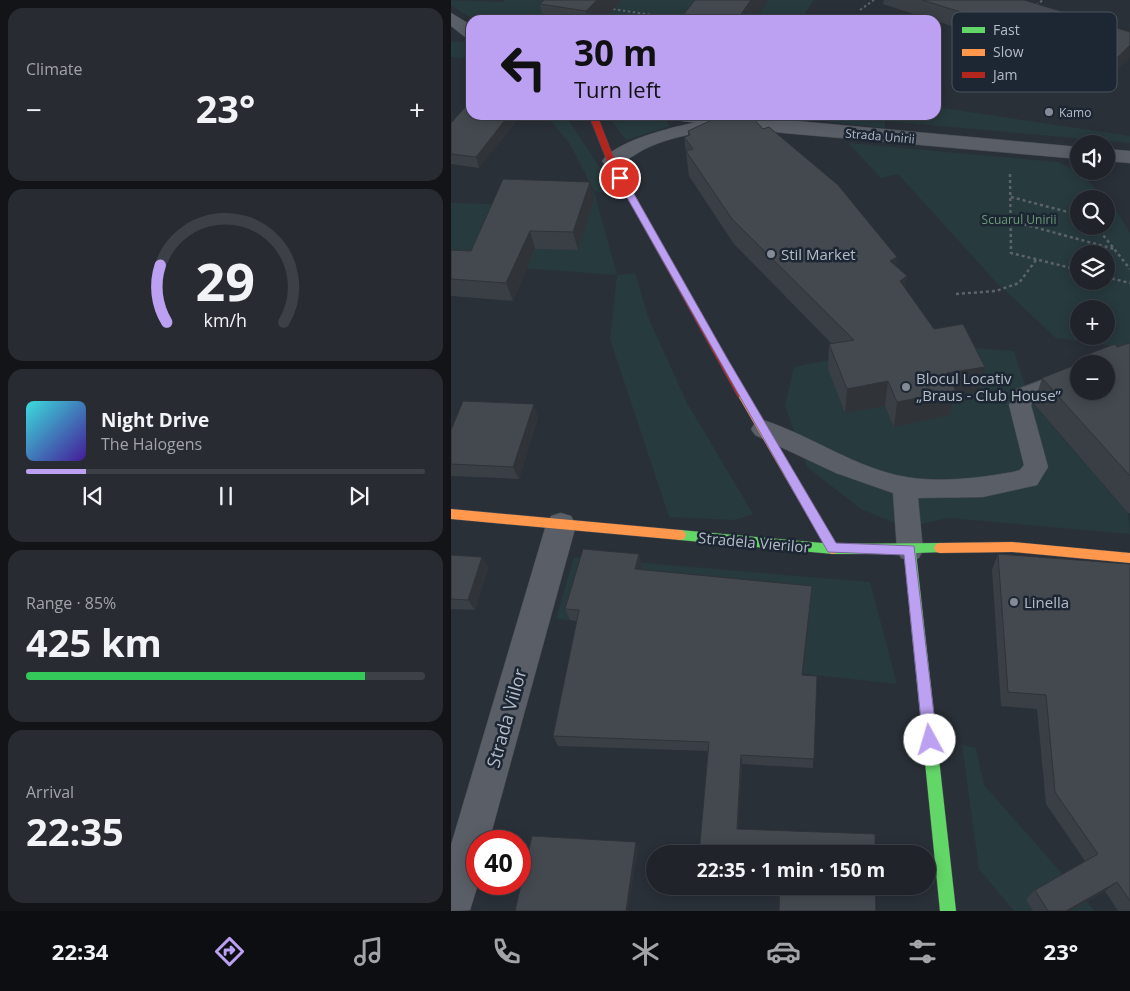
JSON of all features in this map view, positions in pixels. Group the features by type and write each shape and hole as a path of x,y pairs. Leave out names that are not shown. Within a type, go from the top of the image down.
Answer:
{"street":[{"path":"451,18 462,32"},
{"name":"Stradela Vierilor","path":"595,120 611,161 763,429 833,548"},
{"name":"Strada Unirii","path":"718,120 1070,152"},
{"path":"1115,156 1130,157"},
{"name":"Stradela Vierilor","path":"451,514 833,548"},
{"name":"Strada Viilor","path":"451,910 561,525"},
{"path":"833,548 910,550 1011,547 1130,558"},
{"path":"910,550 949,911"}],"lane":[{"path":"611,161 655,137 681,130 732,122"},
{"path":"763,429 844,466 905,487 946,489 1005,484 1028,478 1035,467 1020,405 1023,396 1070,378"},
{"path":"905,487 910,550"}],"path":[{"path":"860,10 874,0"},
{"path":"1035,6 1043,0"},
{"path":"613,9 652,15"},
{"path":"1009,167 1012,220 1011,253 1070,268"},
{"path":"1011,197 1070,213"},
{"path":"1012,220 1100,245"},
{"path":"1103,235 1111,245"},
{"path":"1115,250 1130,269"},
{"path":"957,294 996,291 1019,283 1036,260"},
{"path":"1115,279 1130,283"}],"green space":[{"path":"451,0 503,2 505,0 814,0 804,15 466,15 451,5"},
{"path":"466,41 466,58 451,57 451,42"},
{"path":"941,108 1130,136 1130,143 1115,142 1115,135 1070,135 1070,138 885,121 885,128 816,120 941,120"},
{"path":"550,120 568,120 618,195 594,191 570,144"},
{"path":"612,120 660,120 666,121 670,126 626,140"},
{"name":"Scuarul Unirii","path":"848,143 1057,162 1070,168 1070,180 1087,180 1097,190 1070,190 1070,235 1115,235 1115,209 1130,233 1130,348 1108,345 1115,345 1115,300 1070,300 1070,340 1056,338 996,282 898,174 881,178"},
{"path":"528,182 594,191 617,275 451,263 451,203 490,204"},
{"path":"635,273 649,319 686,401 753,514 735,520 669,517 610,339 617,275"},
{"path":"912,343 1014,351 1029,399 1128,513 1130,534 949,518 905,527 861,509 807,467 785,406 794,367"},
{"path":"574,557 870,582 897,684 596,651 603,624 556,619"},
{"path":"962,745 976,748 984,785 1095,911 1014,911 979,869"}],"building":[{"path":"544,0 597,0 586,11 540,4"},
{"path":"695,0 751,0 740,15 683,15"},
{"path":"922,0 1024,0 1064,12 961,12"},
{"path":"1117,28 1130,32 1130,45 1117,58"},
{"path":"466,106 466,120 505,120 476,157 451,154 451,123"},
{"path":"712,120 755,120 763,129 769,127 838,185 897,257 890,261 907,276 900,281 934,329 963,324 985,367 947,373 956,391 897,402 888,381 847,389 829,344 854,340 732,219 686,151 693,149 684,137 690,135 688,131"},
{"path":"503,179 590,182 573,232 530,231 506,283 451,279 451,250 471,251"},
{"path":"1130,343 1130,476 1042,378 1070,367 1070,400 1115,400 1115,355 1091,355 1091,353 1115,344 1117,347"},
{"path":"463,401 534,404 513,467 451,464 451,430"},
{"path":"583,549 639,554 635,569 812,586 802,675 817,676 814,759 741,755 737,829 875,834 875,845 700,845 709,742 553,736 579,610 565,609"},
{"path":"998,554 1130,564 1130,901 1117,882 1066,911 1048,911 1035,890 1098,854 1055,792 1046,695 1008,692"},
{"path":"451,555 482,557 468,600 451,599"},
{"path":"532,836 636,842 626,911 515,911 519,895 531,895"},
{"path":"780,895 875,895 876,911 779,911"}],"traffic: fast":[{"path":"680,535 833,549 940,548"},
{"path":"910,550 948,911"}],"traffic: slow":[{"path":"742,394 833,549"},
{"path":"451,514 680,535"},
{"path":"940,548 1012,547 1130,558"}],"traffic: jam":[{"path":"595,120 611,161 742,394"}],"place":[{"name":"Kamo","path":"1049,112"},
{"name":"Stil Market","path":"771,254"},
{"name":"Blocul Locativ „Braus - Club House”","path":"906,387"},
{"name":"Linella","path":"1014,602"}],"route":[{"path":"620,178 723,360 833,548 910,550 930,740"}]}
